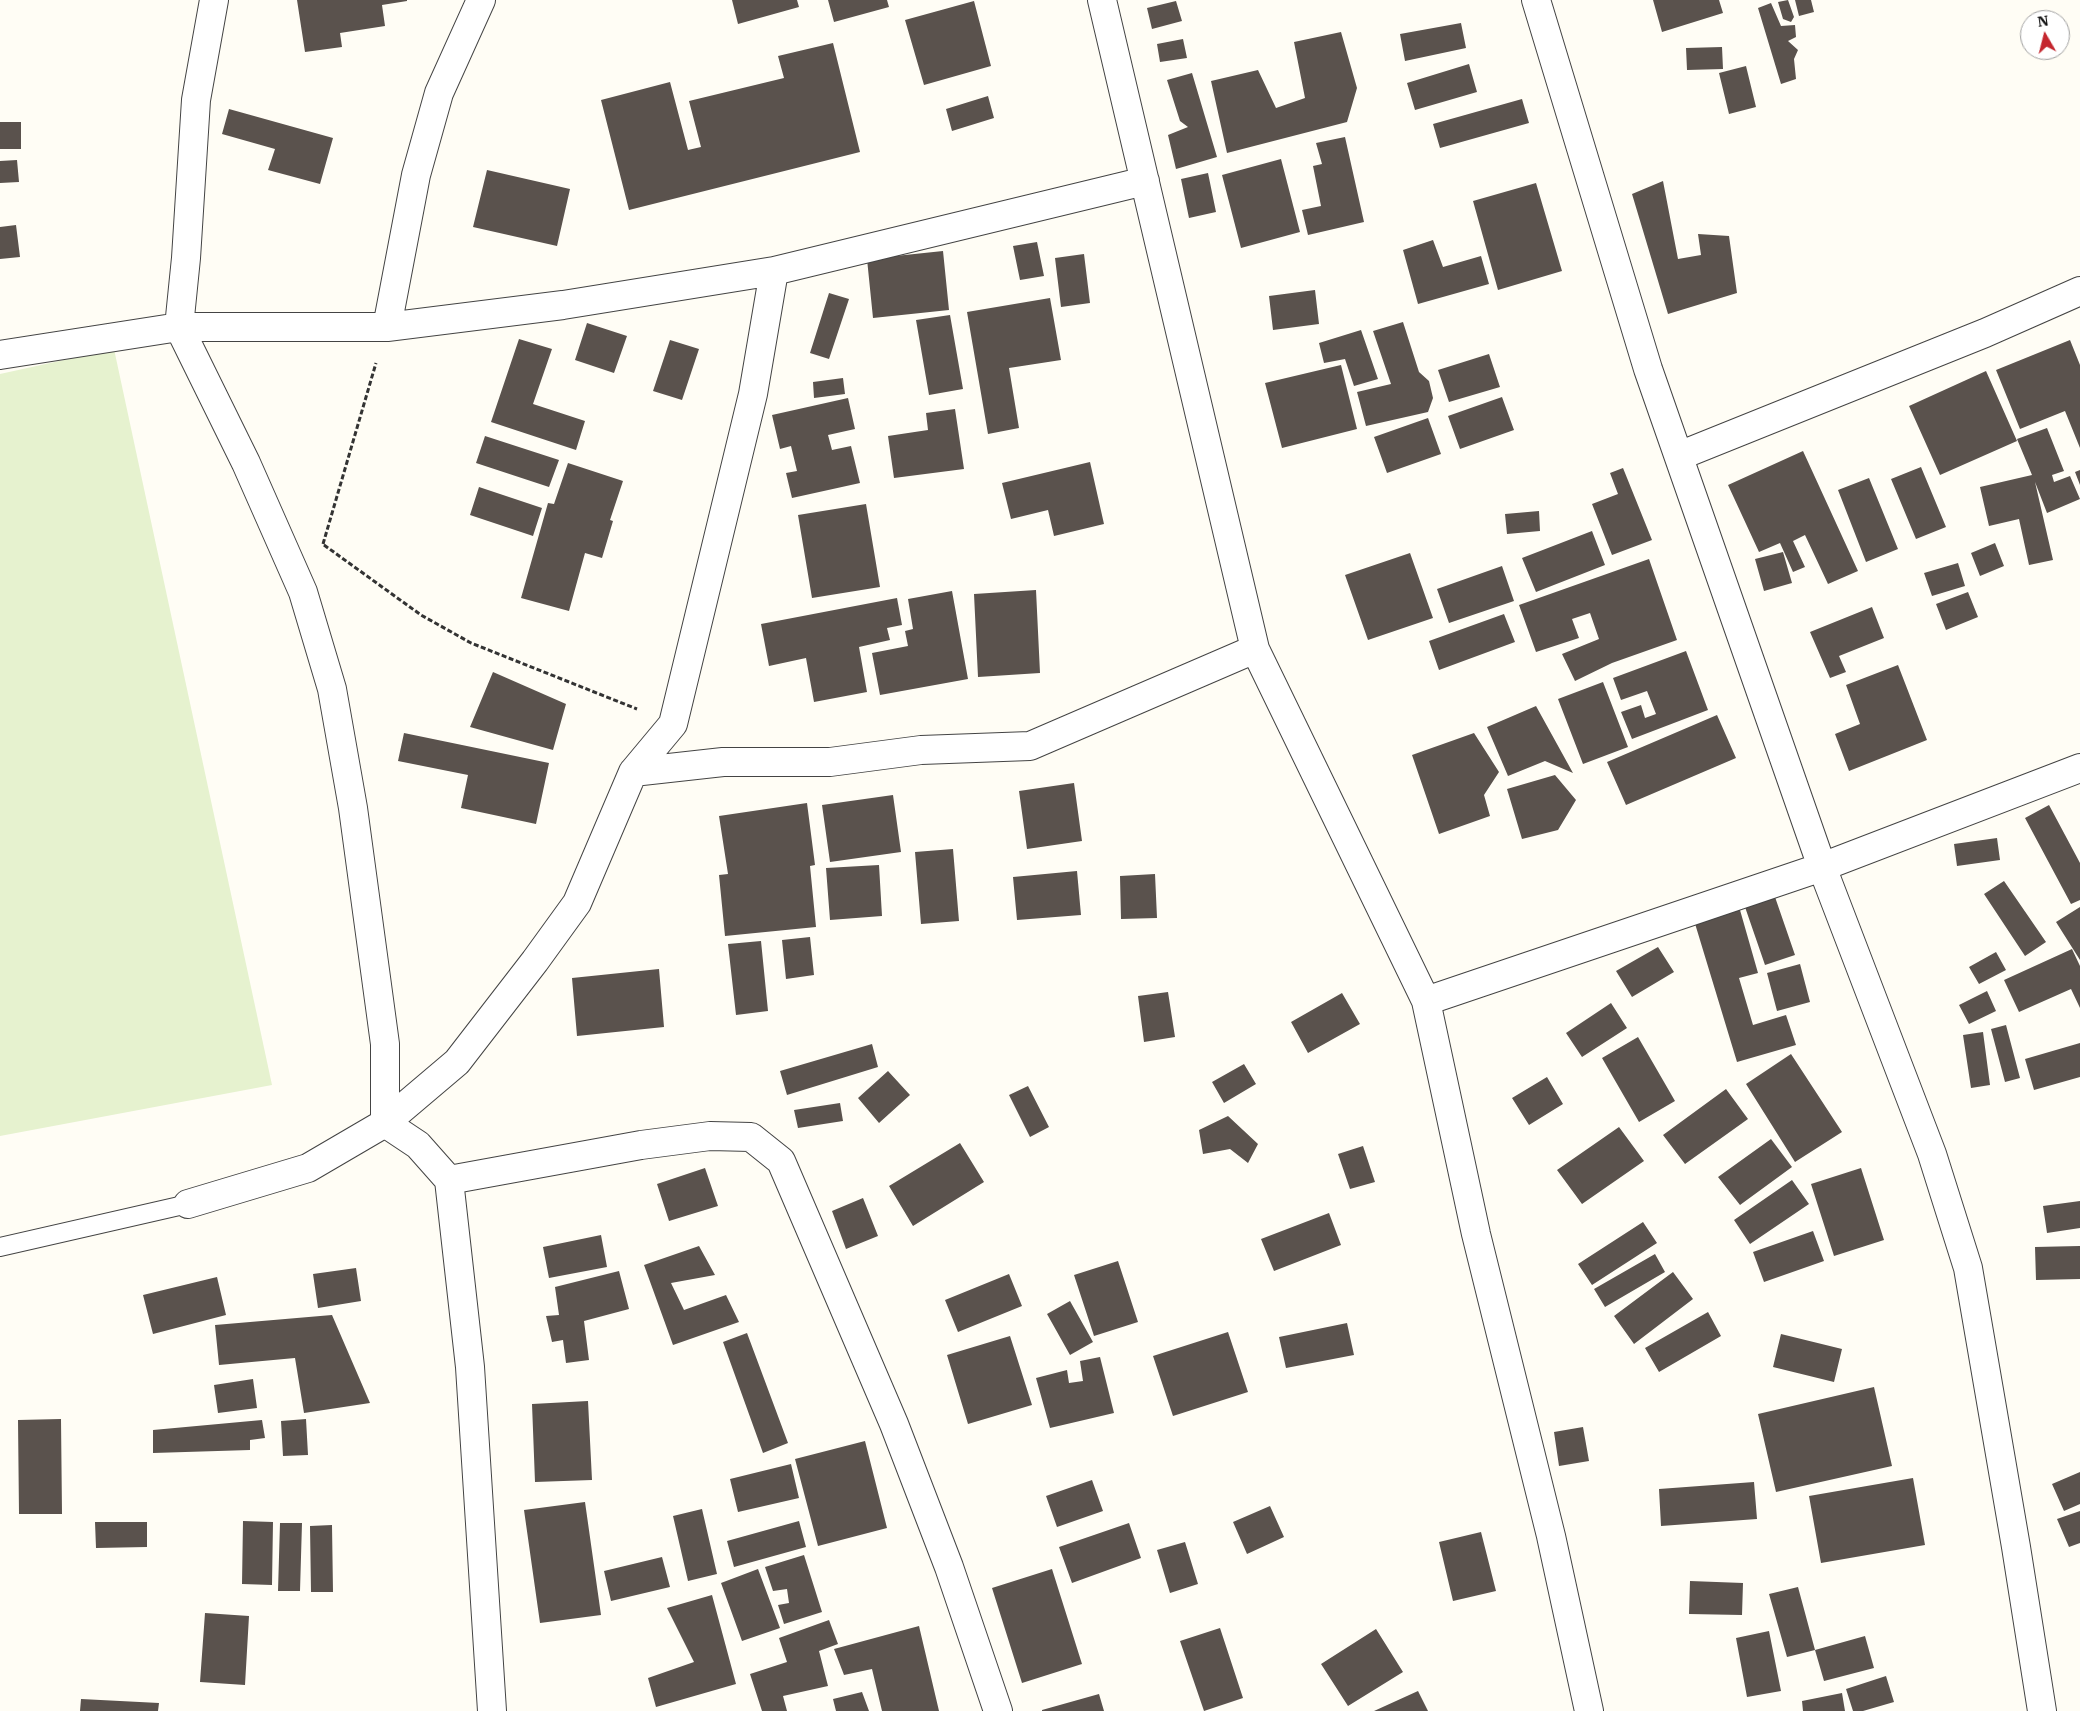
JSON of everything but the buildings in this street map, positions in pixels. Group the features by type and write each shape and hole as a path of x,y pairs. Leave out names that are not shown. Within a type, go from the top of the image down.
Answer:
{"street":[{"path":"214,0 196,100 186,258 179,327 246,463 303,592 332,689 353,808 385,1044 385,1124"},
{"path":"387,326 416,175 436,102 481,0"},
{"path":"1102,0 1255,649 1426,1001 1476,1234 1551,1536 1589,1711"},
{"path":"1536,0 1648,369 1822,866 1932,1154 1968,1268 2042,1711"},
{"path":"0,355 179,327 387,326 563,305 774,271 1145,181"},
{"path":"188,1204 308,1168 385,1124 457,1062 536,961 577,903 633,772 673,724 754,394 774,271"},
{"path":"1679,456 1985,333 2080,291"},
{"path":"633,772 723,762 830,762 921,750 1030,746 1255,649"},
{"path":"1426,1001 1822,866 2080,768"},
{"path":"385,1124 418,1145 449,1180 470,1366 492,1711"},
{"path":"449,1180 640,1145 710,1136 751,1137 781,1161 894,1424 949,1567 998,1711"}],"lane":[{"path":"0,1247 188,1204"}],"path":[{"path":"303,592 323,545 387,326"},
{"path":"323,545 421,615 471,643 673,724"}],"green space":[{"path":"114,349 272,1085 0,1136 0,374"}]}
